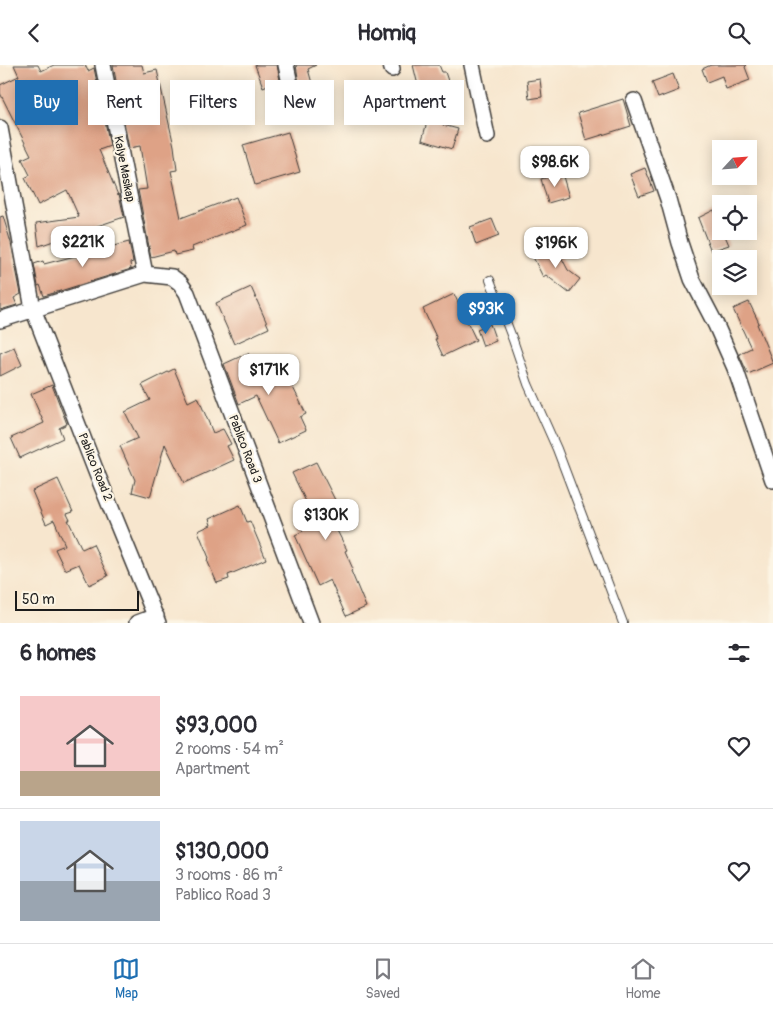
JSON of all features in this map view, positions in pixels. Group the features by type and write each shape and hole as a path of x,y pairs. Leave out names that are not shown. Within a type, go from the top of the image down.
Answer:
{"street":[{"name":"Kalye Masikap","path":"103,65 145,274"},
{"path":"286,65 289,80"},
{"path":"472,65 486,136"},
{"path":"634,101 665,190 692,279 716,325 735,368 773,480"},
{"name":"Pablico Road 2","path":"0,128 33,309 97,475 157,620"},
{"path":"0,320 145,274"},
{"name":"Pablico Road 3","path":"145,274 172,277 180,283 187,293 311,623"},
{"path":"137,623 157,620"}],"lane":[{"path":"490,281 528,384 557,449 624,623"}],"building":[{"path":"14,65 38,65 41,71 54,65 85,65 88,71 94,68 96,80 88,80 88,125 106,125 110,146 99,150 119,194 124,217 39,246 36,223 79,217 67,190 38,205 25,178 30,175 22,159 31,155 16,125 78,125 78,80 15,80 15,123 0,93 0,85 19,76"},
{"path":"113,65 142,65 144,73 157,70 159,80 116,80"},
{"path":"255,65 277,65 280,80 265,80 265,86 263,87"},
{"path":"296,65 316,65 308,69 311,80 298,80"},
{"path":"413,65 439,65 442,72 445,72 448,80 417,80"},
{"path":"711,65 747,65 745,67 750,80 726,89 722,76 707,82 702,69"},
{"path":"673,74 679,90 658,98 652,82"},
{"path":"540,79 542,97 529,99 527,81"},
{"path":"160,83 174,146 177,170 171,171 181,218 236,197 247,225 192,247 193,251 175,255 174,251 151,257 138,190 147,189 140,146 129,148 125,125 160,125"},
{"path":"623,99 631,126 586,140 578,113"},
{"path":"426,125 443,125 458,129 452,149 422,140"},
{"path":"288,132 300,172 255,185 243,145"},
{"path":"645,168 654,191 639,196 630,174"},
{"path":"562,173 569,197 548,203 541,179"},
{"path":"712,211 712,240 727,240 729,245 711,251 698,218"},
{"path":"3,216 11,243 21,294 14,298 17,305 0,310 0,217"},
{"path":"492,219 499,236 476,245 470,227"},
{"path":"129,242 133,262 130,263 131,269 44,296 40,285 38,286 34,264 43,261 44,264"},
{"path":"555,245 568,270 580,279 569,293 546,275 543,277 533,257"},
{"path":"251,287 269,328 234,344 216,303"},
{"path":"454,294 476,340 443,356 423,309"},
{"path":"749,302 759,323 757,324 773,363 748,374 739,354 751,348 733,309"},
{"path":"490,324 496,341 483,346 477,329"},
{"path":"14,347 22,365 0,376 0,353"},
{"path":"248,353 258,376 282,365 306,414 300,417 306,430 278,443 256,396 239,404 224,364"},
{"path":"174,369 188,402 198,397 213,433 223,429 231,444 227,446 234,460 184,483 165,444 150,497 132,492 135,480 120,446 138,438 125,412 150,400 142,385"},
{"path":"52,385 67,424 59,428 63,438 20,458 11,438 44,423 31,394"},
{"path":"316,462 337,504 326,509 347,550 345,551 353,569 351,571 366,607 346,616 330,580 318,586 295,535 303,531 300,525 314,518 292,473"},
{"path":"58,479 73,512 67,514 70,520 68,520 82,549 93,544 108,576 89,585 79,564 65,570 55,549 65,545 54,520 46,524 32,491"},
{"path":"240,505 247,522 250,521 266,559 228,575 229,579 217,583 198,531 211,525 209,519"}]}
